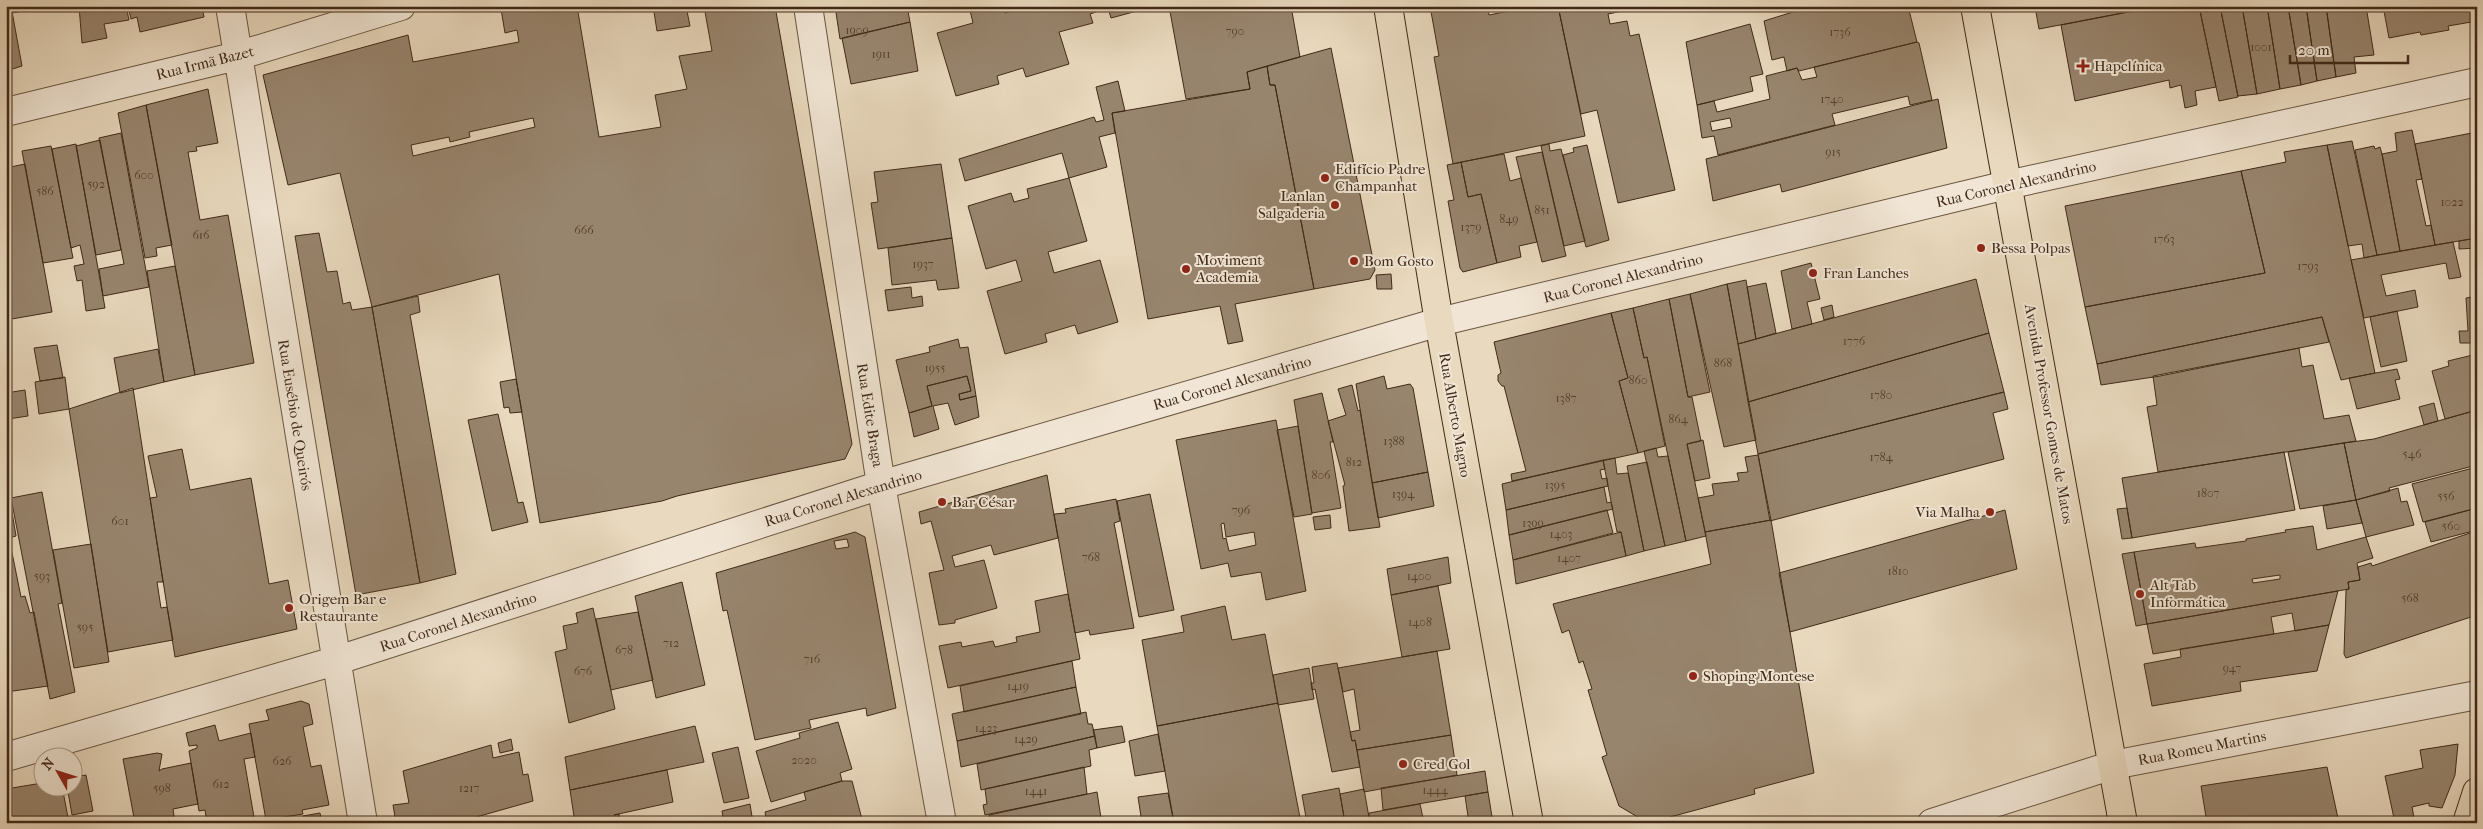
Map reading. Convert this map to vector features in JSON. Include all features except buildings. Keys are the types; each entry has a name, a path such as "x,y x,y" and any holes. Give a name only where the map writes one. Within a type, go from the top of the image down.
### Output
{"main road":[{"name":"Rua Alberto Magno","path":"1388,6 1439,322 1529,823"},
{"name":"Avenida Professor Gomes de Matos","path":"1975,6 2123,823"},
{"path":"2467,823 2477,792"}],"street":[{"name":"Rua Eusébio de Queirós","path":"230,6 335,661 363,823"},
{"name":"Rua Irmã Bazet","path":"6,112 237,56 401,6"},
{"name":"Rua Edite Braga","path":"808,6 881,485 942,823"},
{"name":"Rua Coronel Alexandrino","path":"6,757 335,661 881,485 1439,322 2007,185 2477,82"},
{"name":"Rua Romeu Martins","path":"1932,823 2113,765 2477,695"}],"place":[{"name":"Hapclínica","path":"2083,66"},
{"name":"Edifício Padre Champanhat","path":"1325,178"},
{"name":"Lanlan Salgaderia","path":"1335,205"},
{"name":"Bessa Polpas","path":"1981,248"},
{"name":"Bom Gosto","path":"1354,261"},
{"name":"Moviment Academia","path":"1186,269"},
{"name":"Fran Lanches","path":"1813,273"},
{"name":"Bar César","path":"942,502"},
{"name":"Via Malha","path":"1990,512"},
{"name":"Alt Tab Informática","path":"2140,594"},
{"name":"Origem Bar e Restaurante","path":"289,608"},
{"name":"Shoping Montese","path":"1693,676"},
{"name":"Cred Gol","path":"1403,764"}]}
